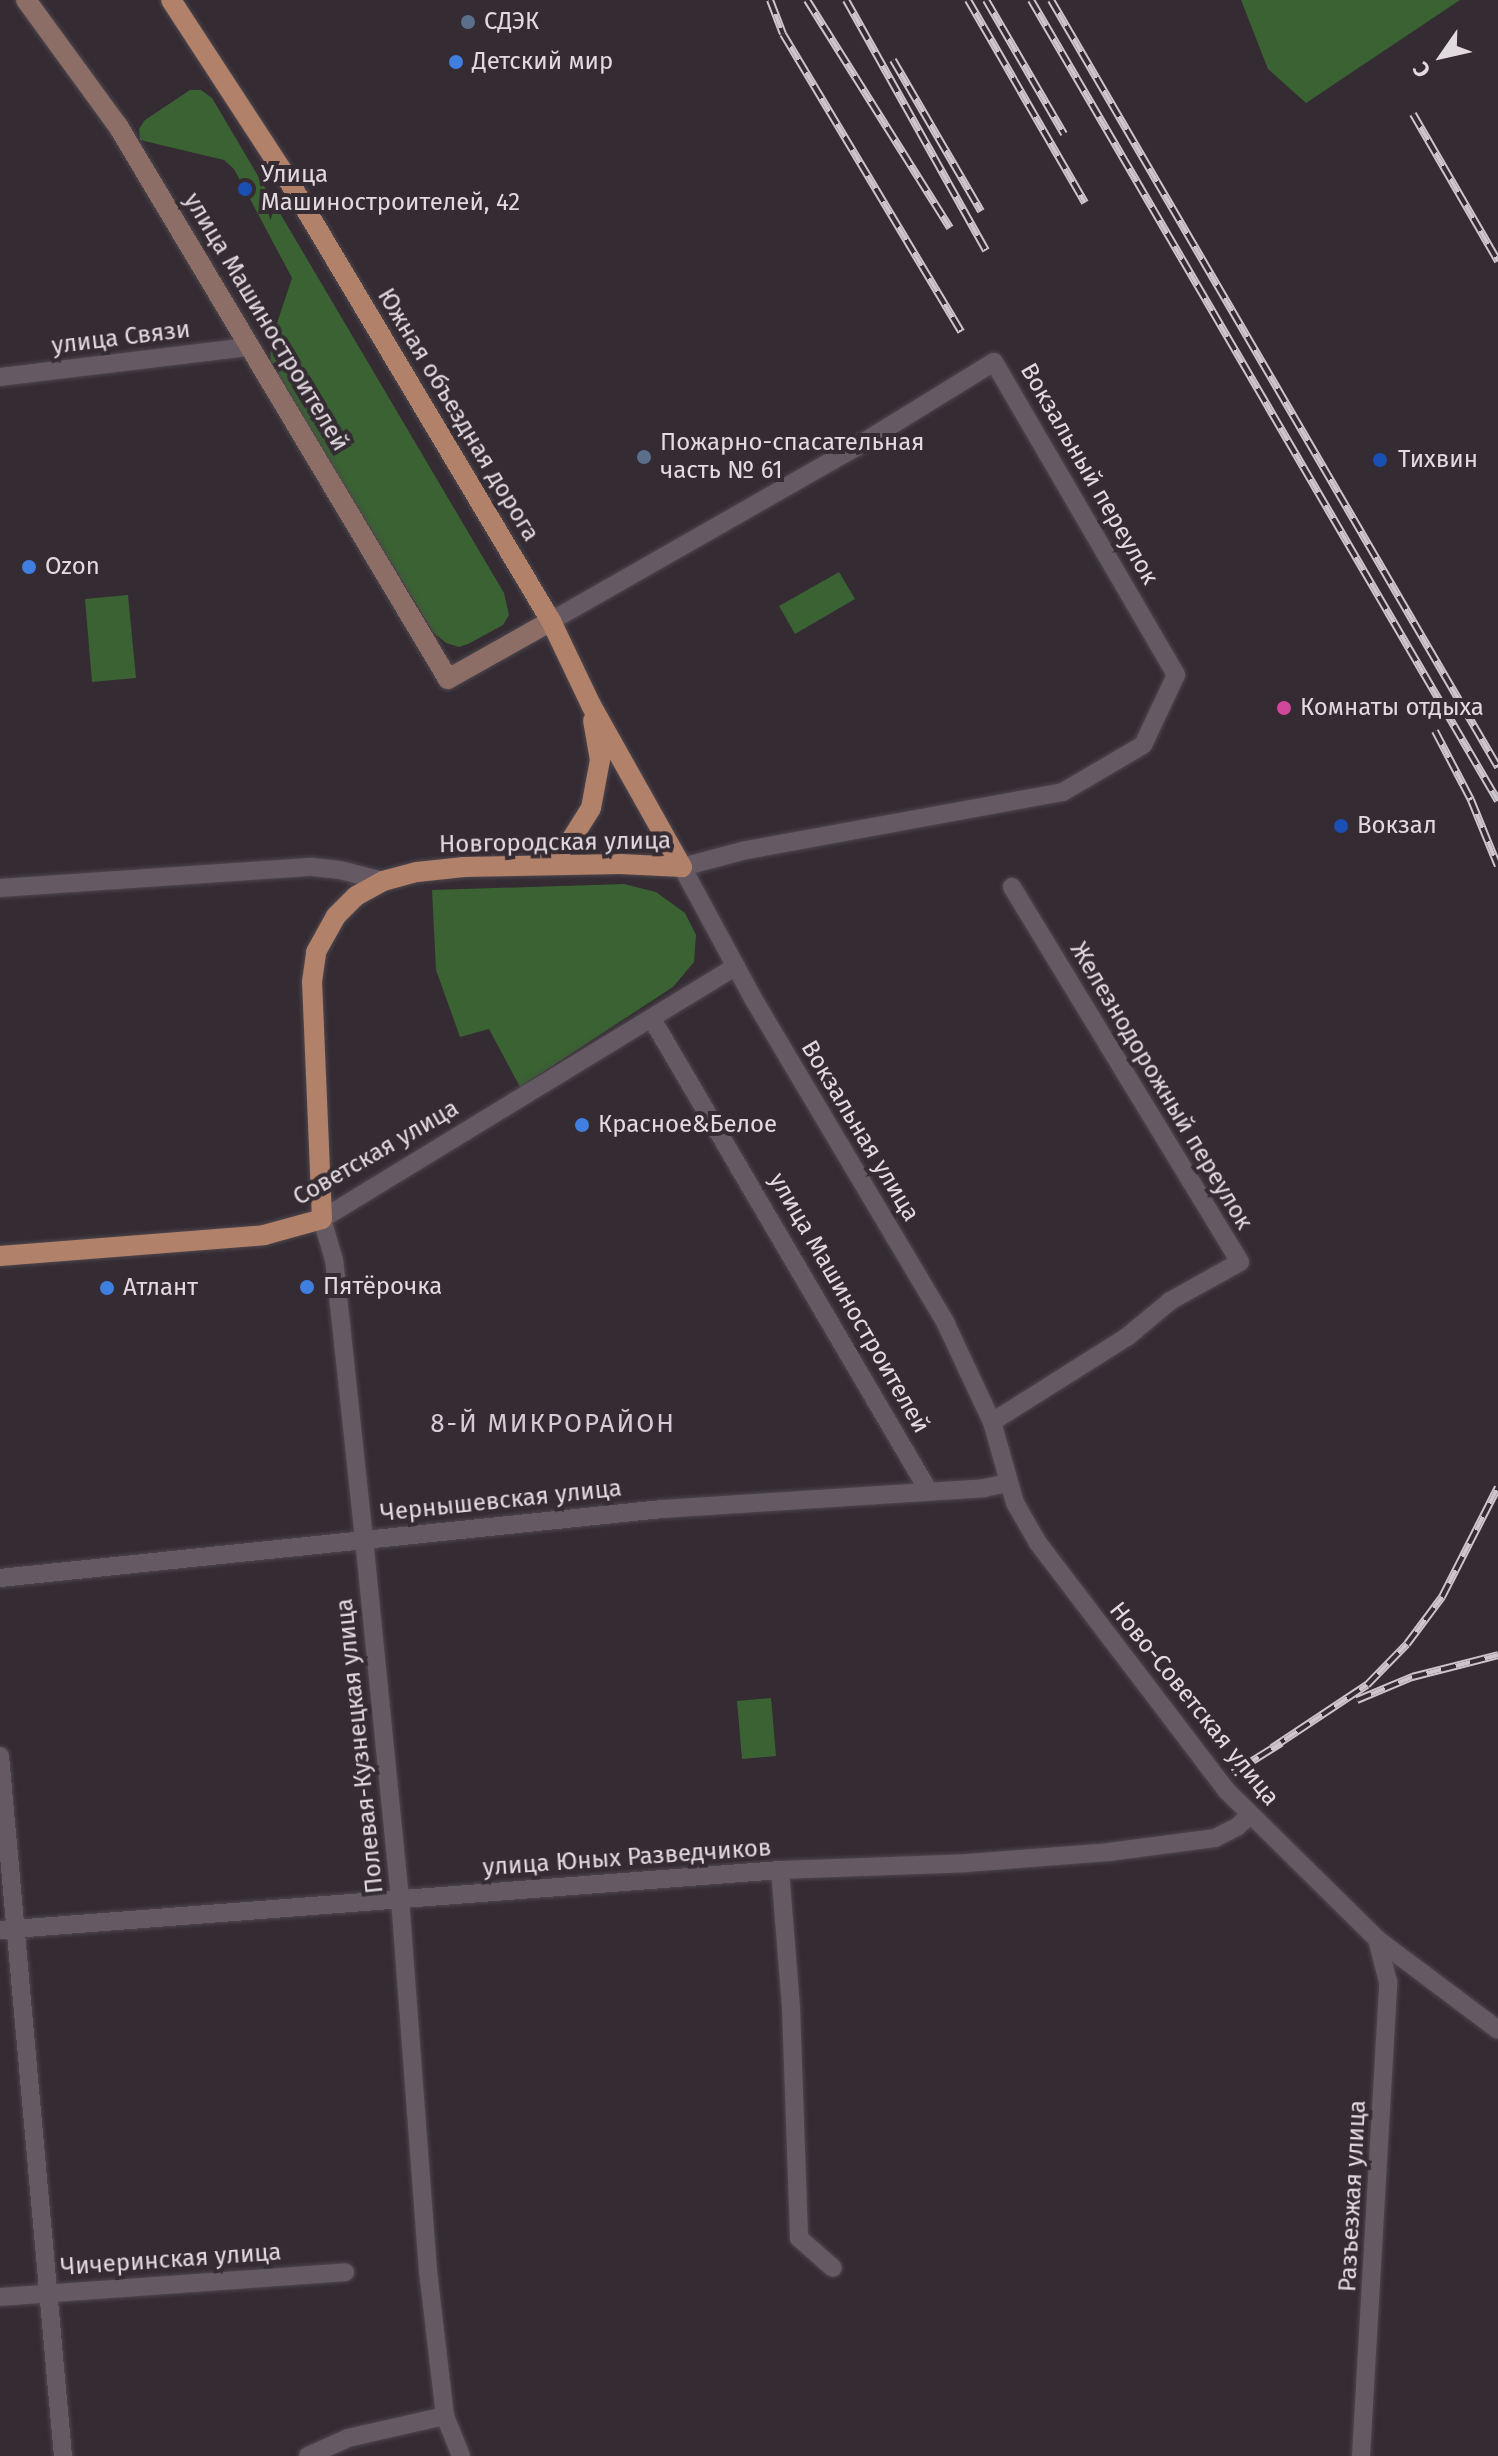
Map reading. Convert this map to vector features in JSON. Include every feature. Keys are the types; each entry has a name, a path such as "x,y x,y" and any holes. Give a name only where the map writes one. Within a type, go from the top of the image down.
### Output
{"main road":[{"name":"Южная объездная дорога","path":"171,0 298,196 551,621 591,705 682,867"},
{"path":"535,864 569,843 591,808 600,760 591,705"},
{"name":"Новгородская улица","path":"383,881 417,872 464,867 535,864 682,867"},
{"path":"322,1219 312,982 316,952 336,916 356,896 383,881"},
{"name":"Советская улица","path":"0,1256 264,1235 322,1219"}],"street":[{"name":"улица Машиностроителей","path":"26,0 118,126 247,347 448,679"},
{"name":"улица Связи","path":"0,377 247,347"},
{"name":"Вокзальный переулок","path":"448,679 859,445 994,362 1176,675 1143,745"},
{"name":"Новгородская улица","path":"682,867 746,850 1063,792 1143,745"},
{"name":"Новгородская улица","path":"0,888 312,867 340,870 383,881"},
{"name":"Вокзальная улица","path":"682,867 736,966 946,1324 992,1422"},
{"name":"Железнодорожный переулок","path":"992,1422 1127,1337 1170,1301 1240,1262 1012,887"},
{"name":"Советская улица","path":"322,1219 736,966"},
{"name":"улица Машиностроителей","path":"652,1019 928,1490"},
{"name":"Полевая-Кузнецкая улица","path":"322,1219 334,1260 364,1539 400,1899 428,2271 445,2416 461,2456"},
{"name":"Ново-Советская улица","path":"992,1422 1007,1483 1038,1543 1227,1791 1377,1939 1498,2030"},
{"name":"Чернышевская улица","path":"0,1578 662,1509 1007,1483"},
{"path":"0,1756 7,1930 48,2292 63,2456"},
{"name":"улица Юных Разведчиков","path":"7,1930 780,1870 967,1863 1194,1843 1237,1827 1250,1815"},
{"path":"780,1870 791,2007 799,2238 833,2268"},
{"name":"Разъезжая улица","path":"1361,2456 1388,1982 1377,1939"},
{"name":"Чичеринская улица","path":"0,2297 345,2272"},
{"path":"308,2456 348,2438 445,2416"}],"green space":[{"path":"1241,0 1460,0 1306,103 1268,69"},
{"path":"190,90 201,90 212,98 504,593 509,615 503,625 468,644 459,647 446,643 433,632 271,365 270,344 292,278 234,169 224,160 140,140 139,129 145,120"},
{"path":"839,572 855,599 795,634 779,606"},
{"path":"128,595 136,678 92,682 85,599"},
{"path":"624,884 656,892 685,913 696,935 694,962 673,987 520,1087 489,1029 460,1037 436,970 432,890"},
{"path":"771,1698 776,1756 742,1759 737,1701"}],"railway":[{"path":"770,0 783,34 961,332"},
{"path":"807,0 950,228"},
{"path":"846,0 986,250"},
{"path":"968,0 1085,203"},
{"path":"986,0 1064,134"},
{"path":"1031,0 1498,801"},
{"path":"1051,0 1498,767"},
{"path":"893,60 981,211"},
{"path":"1413,114 1498,261"},
{"path":"1435,731 1471,800 1498,866"},
{"path":"1272,1748 1367,1685 1407,1644 1442,1597 1498,1487"},
{"path":"1357,1700 1412,1677 1498,1655"},
{"path":"1233,1773 1281,1743"}],"place":[{"name":"СДЭК","path":"468,22"},
{"name":"Детский мир","path":"456,62"},
{"name":"Улица Машиностроителей, 42","path":"245,189"},
{"name":"Пожарно-спасательная часть № 61","path":"644,457"},
{"name":"Тихвин","path":"1380,460"},
{"name":"Ozon","path":"29,567"},
{"name":"Комнаты отдыха","path":"1284,708"},
{"name":"Вокзал","path":"1341,826"},
{"name":"Красное&Белое","path":"582,1125"},
{"name":"Пятёрочка","path":"307,1287"},
{"name":"Атлант","path":"107,1288"}],"district":[{"name":"8-Й МИКРОРАЙОН","path":"553,1424"}]}
